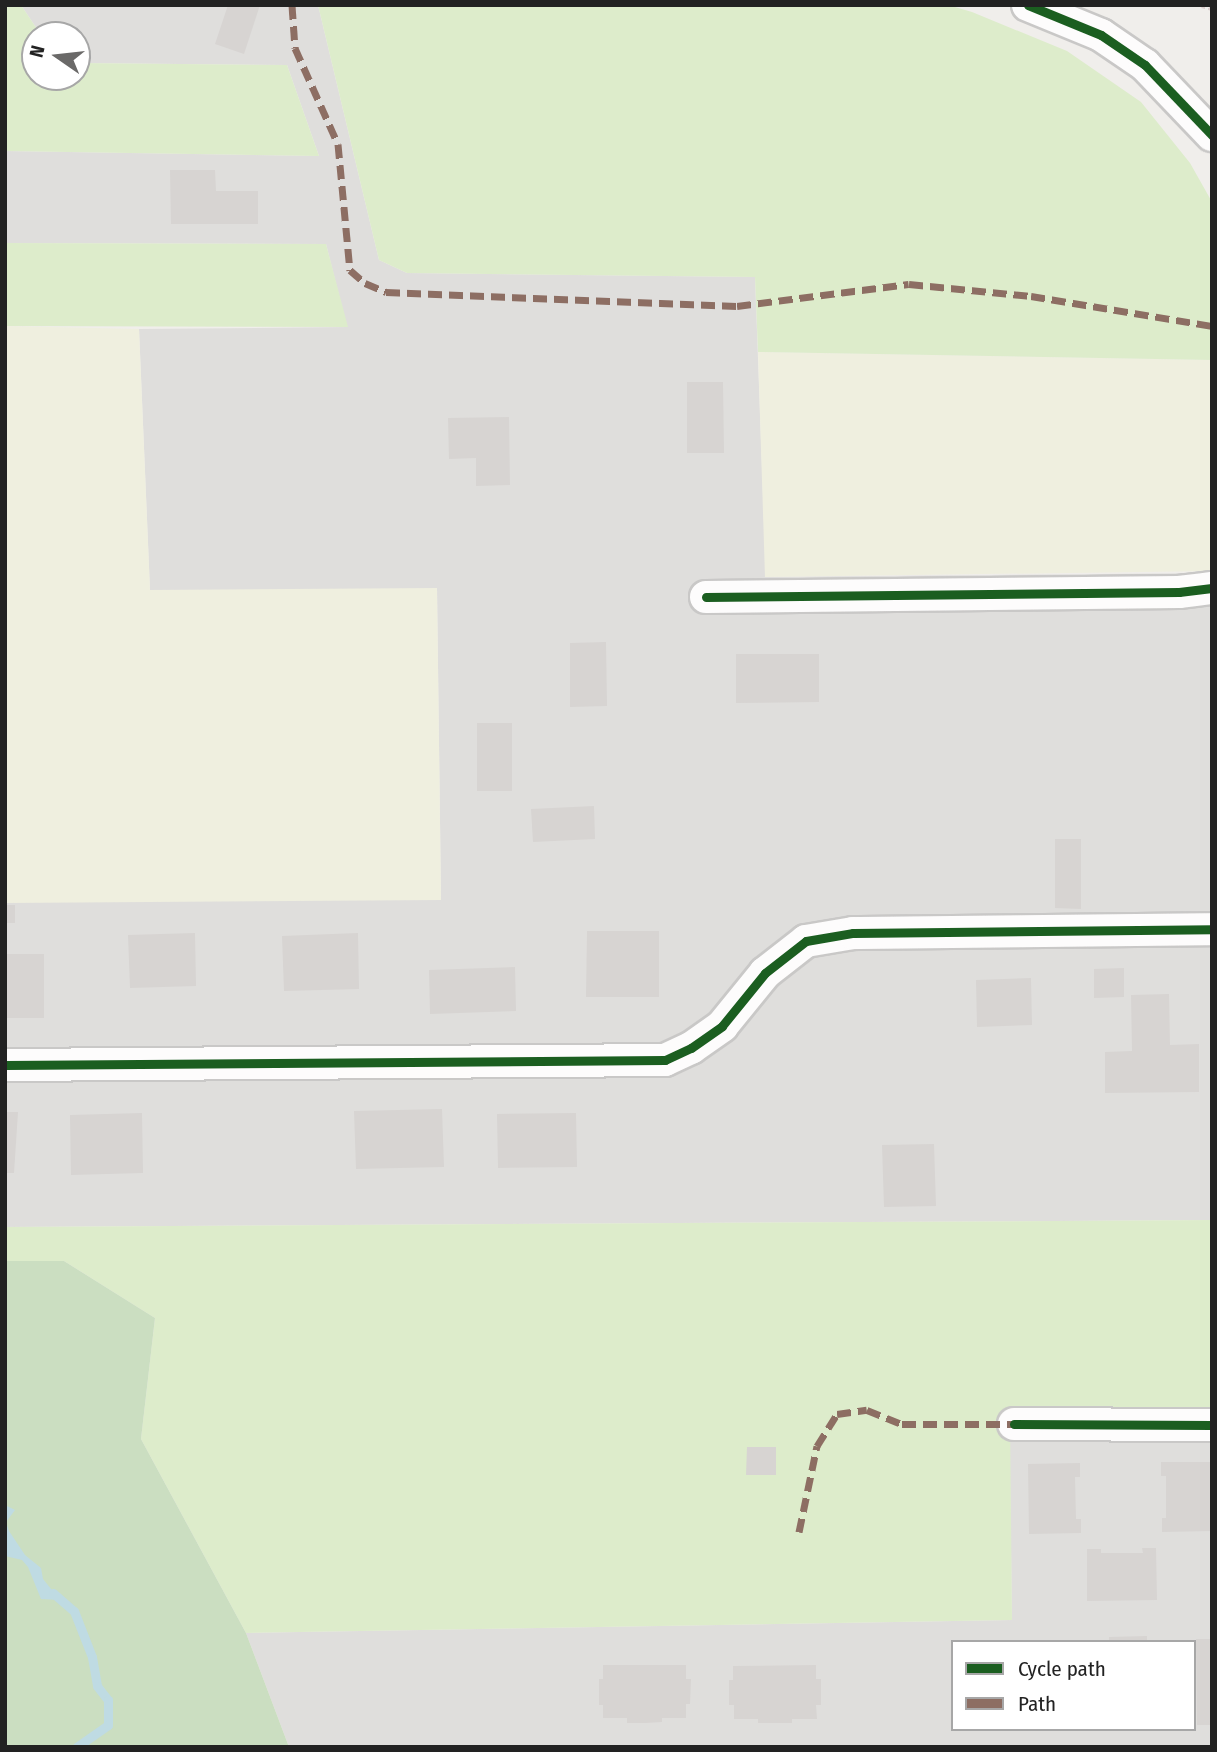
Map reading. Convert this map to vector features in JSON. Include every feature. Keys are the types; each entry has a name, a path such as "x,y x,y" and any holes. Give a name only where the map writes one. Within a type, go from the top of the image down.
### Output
{"street":[{"path":"1028,5 1101,35 1145,65 1212,135"},
{"path":"706,597 1179,592 1212,588"},
{"path":"5,1065 665,1060 691,1048 722,1026 765,973 806,941 853,933 1212,929"},
{"path":"1014,1424 1212,1425"}],"path":[{"path":"1202,5 1212,8"}],"shaded area":[{"path":"21,5 318,5 379,260 407,273 755,277 766,577 1212,573 1212,1220 5,1227 5,901 441,899 437,589 150,591 139,329 347,327 326,244 5,243 5,151 319,156 287,65 91,63 91,21 32,21"},
{"path":"1212,1411 1212,1747 289,1747 246,1633 1012,1620 1009,1413"}],"green space":[{"path":"5,5 21,5 32,21 21,21 21,91 91,91 91,63 287,65 319,156 5,151"},
{"path":"318,5 948,5 972,12 1067,51 1141,102 1190,163 1212,202 1212,360 758,352 755,277 407,273 379,260"},
{"path":"5,243 326,244 348,327 5,326"},
{"path":"5,326 139,329 150,590 437,588 441,900 5,903"},
{"path":"758,352 1212,360 1212,571 765,577"},
{"path":"1212,1220 1212,1411 1010,1413 1012,1620 246,1633 141,1439 155,1318 64,1261 5,1261 5,1227"},
{"path":"5,1261 64,1261 155,1318 141,1439 246,1633 289,1747 5,1747"}],"water":[{"path":"5,1505 15,1510 6,1522 9,1531 25,1555 41,1568 43,1579 60,1600 41,1599 28,1567 22,1560 5,1556"}],"building":[{"path":"228,5 260,5 244,54 215,44"},
{"path":"170,170 215,170 216,191 258,191 258,224 171,224"},
{"path":"687,382 723,382 724,453 687,453"},
{"path":"509,417 510,485 476,486 476,458 449,459 448,418"},
{"path":"606,642 607,706 570,707 570,643"},
{"path":"736,654 819,654 819,702 736,703"},
{"path":"477,723 512,723 512,791 477,791"},
{"path":"594,806 595,839 533,842 531,809"},
{"path":"1055,839 1081,839 1081,909 1055,908"},
{"path":"5,905 15,905 15,923 5,923"},
{"path":"587,931 659,931 659,997 586,997"},
{"path":"195,933 196,986 130,988 128,935"},
{"path":"358,933 359,989 284,991 282,936"},
{"path":"5,954 44,954 44,1018 5,1018"},
{"path":"515,967 516,1011 430,1014 429,970"},
{"path":"1124,968 1124,997 1094,998 1094,969"},
{"path":"1031,978 1032,1025 977,1027 976,980"},
{"path":"1169,994 1170,1045 1199,1044 1199,1092 1105,1093 1105,1052 1132,1051 1131,995"},
{"path":"442,1109 444,1167 356,1169 354,1111"},
{"path":"5,1112 18,1112 14,1173 5,1173"},
{"path":"142,1113 143,1173 71,1175 70,1115"},
{"path":"576,1113 577,1167 498,1168 497,1114"},
{"path":"934,1144 936,1206 884,1207 882,1145"},
{"path":"747,1447 776,1447 776,1475 746,1475"},
{"path":"1161,1462 1212,1462 1212,1531 1162,1532 1162,1518 1166,1518 1166,1476 1161,1476"},
{"path":"1080,1463 1080,1477 1075,1477 1076,1519 1081,1519 1081,1533 1029,1534 1028,1464"},
{"path":"1142,1548 1156,1548 1157,1600 1087,1601 1087,1549 1101,1549 1101,1553 1143,1553"},
{"path":"1147,1636 1147,1640 1109,1640 1109,1637"},
{"path":"1196,1639 1212,1639 1212,1725 1197,1725"},
{"path":"603,1665 686,1665 686,1679 691,1679 690,1704 686,1704 686,1718 627,1723 627,1718 603,1718 603,1705 599,1705 599,1679 603,1679"},
{"path":"816,1665 816,1679 821,1679 821,1705 816,1705 817,1719 792,1719 792,1723 758,1723 758,1719 734,1719 734,1705 729,1705 729,1680 733,1680 733,1666"}],"waterway":[{"path":"53,1593 74,1611 92,1657 97,1686 108,1700 108,1725 77,1747"}],"marked path":[{"path":"292,5 295,48 338,144 350,270 365,283 386,292 737,306 909,284 1031,296 1212,326"},
{"path":"799,1532 817,1446 837,1414 867,1410 902,1424 1014,1424"}],"cycle path":[{"path":"1028,5 1101,35 1145,65 1212,135"},
{"path":"706,597 1179,592 1212,588"},
{"path":"5,1065 665,1060 691,1048 722,1026 765,973 806,941 853,933 1212,929"},
{"path":"1014,1424 1212,1425"}]}
